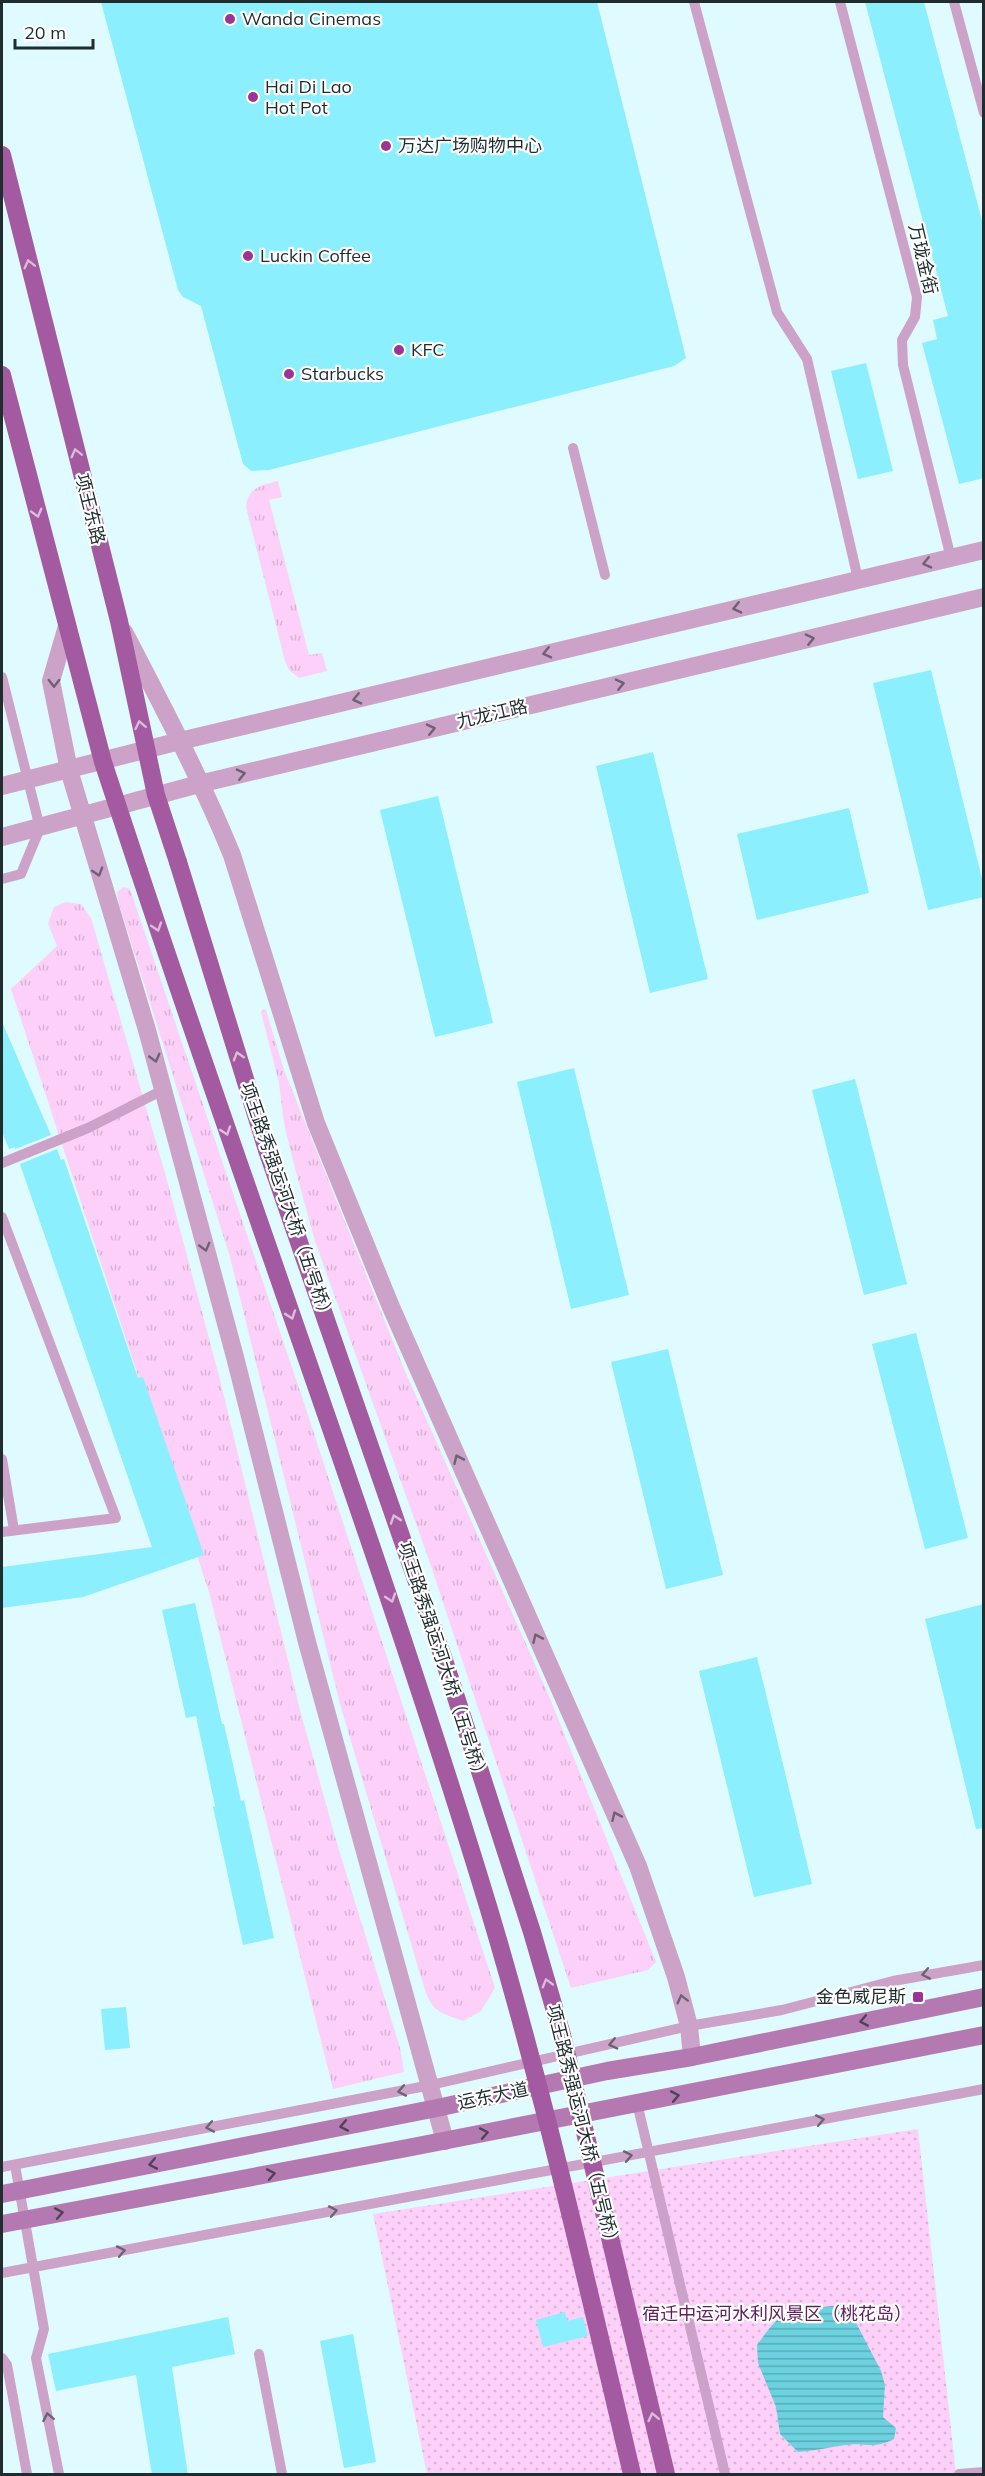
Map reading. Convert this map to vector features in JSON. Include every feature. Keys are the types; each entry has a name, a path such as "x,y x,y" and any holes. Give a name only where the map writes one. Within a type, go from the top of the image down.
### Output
{"main road":[{"name":"项王东路","path":"2,155 119,621 156,795 178,862"},
{"path":"2,375 117,807"},
{"name":"项王路秀强运河大桥（五号桥）","path":"117,807 216,1101 390,1595 475,1862 530,2055 632,2475"},
{"name":"项王路秀强运河大桥（五号桥）","path":"178,862 267,1150 443,1657 532,1932 562,2035 666,2475"},
{"name":"运东大道","path":"10,2193 437,2108 607,2071 692,2057 984,1997"},
{"name":"运东大道","path":"2,2224 445,2141 984,2035"}],"street":[{"path":"2,786 180,741 984,550"},
{"name":"九龙江路","path":"2,837 200,784 984,597"},
{"path":"119,621 218,821 232,855 316,1123 391,1307 638,1866 676,1977 689,2026 692,2057"},
{"path":"67,626 51,681 69,770 81,817 147,1030 235,1357 307,1642 445,2141"}],"lane":[{"path":"694,2 777,312 807,358 858,579"},
{"name":"万珑金街","path":"840,2 917,297 915,317 902,340 903,365 951,558"},
{"path":"954,2 984,113"},
{"path":"573,448 605,575"},
{"path":"2,677 40,828 21,874 2,879"},
{"path":"2,1162 88,1128 163,1090"},
{"path":"2,1217 116,1518 2,1532"},
{"path":"2,1459 14,1530"},
{"path":"2,2167 431,2085 689,2026 782,2010 892,1981 984,1965"},
{"path":"2,2273 984,2089"},
{"path":"637,2103 725,2475"},
{"path":"15,2165 10,2193 25,2220 34,2267 44,2329 36,2358 59,2475"},
{"path":"260,2354 282,2475"},
{"path":"2,2358 7,2365 27,2475"},
{"path":"959,2475 984,2472"}],"green space":[{"path":"278,481 282,497 269,500 309,655 322,653 327,671 299,678 289,670 285,661 246,507 249,495 256,488"},
{"path":"124,887 130,889 303,1400 495,1988 481,2011 463,2021 433,2006 429,2001 420,1974 340,1704 230,1257 119,904 117,892"},
{"path":"66,902 81,904 91,918 165,1173 220,1380 300,1710 335,1837 400,2048 404,2072 333,2089 209,1592 11,989 57,946 48,923 54,907"},
{"path":"263,1009 266,1010 284,1070 404,1369 549,1696 656,1962 648,1970 571,1988 430,1563 315,1241 284,1123 279,1083 261,1012"},
{"name":"宿迁中运河水利风景区（桃花岛）","path":"918,2129 956,2474 427,2474 373,2214"}],"water":[{"path":"835,2306 851,2313 881,2371 885,2385 883,2417 896,2428 894,2439 875,2445 853,2444 798,2452 780,2434 776,2407 758,2363 757,2345 772,2325 783,2316"}],"building":[{"name":"万达广场购物中心","path":"101,2 597,2 686,358 674,366 269,470 251,471 243,464 201,306 183,297 178,290"},
{"path":"865,2 924,2 984,228 984,478 959,484 922,343 937,339 933,320 948,316"},
{"path":"866,363 893,471 858,479 831,371"},
{"path":"931,670 984,887 984,897 928,910 873,683"},
{"path":"653,752 708,979 650,993 596,766"},
{"path":"438,796 493,1023 435,1037 380,810"},
{"path":"849,808 869,893 757,920 737,834"},
{"path":"2,1022 51,1135 15,1149 15,1147 9,1149 2,1132"},
{"path":"574,1068 629,1295 571,1309 517,1082"},
{"path":"855,1079 907,1284 864,1295 812,1090"},
{"path":"57,1149 61,1160 64,1159 138,1378 143,1377 204,1555 83,1597 2,1608 2,1567 152,1547 20,1164"},
{"path":"916,1333 968,1538 925,1549 872,1344"},
{"path":"668,1349 723,1575 666,1589 611,1362"},
{"path":"195,1603 241,1801 244,1800 274,1938 243,1945 196,1716 186,1718 162,1610"},
{"path":"984,1604 984,1828 976,1829 925,1619"},
{"path":"757,1657 812,1884 754,1897 699,1671"},
{"path":"126,2007 130,2048 105,2050 101,2009"},
{"path":"565,2312 567,2321 583,2317 588,2336 543,2347 536,2320"},
{"path":"228,2317 235,2354 172,2367 188,2475 152,2475 136,2375 56,2391 48,2354"},
{"path":"353,2334 376,2462 344,2468 320,2341"}],"place":[{"name":"Wanda Cinemas","path":"230,19"},
{"name":"Hai Di Lao Hot Pot","path":"253,97"},
{"name":"万达广场购物中心","path":"386,146"},
{"name":"Luckin Coffee","path":"248,256"},
{"name":"KFC","path":"399,350"},
{"name":"Starbucks","path":"289,374"},
{"name":"金色威尼斯","path":"918,1997"}]}
